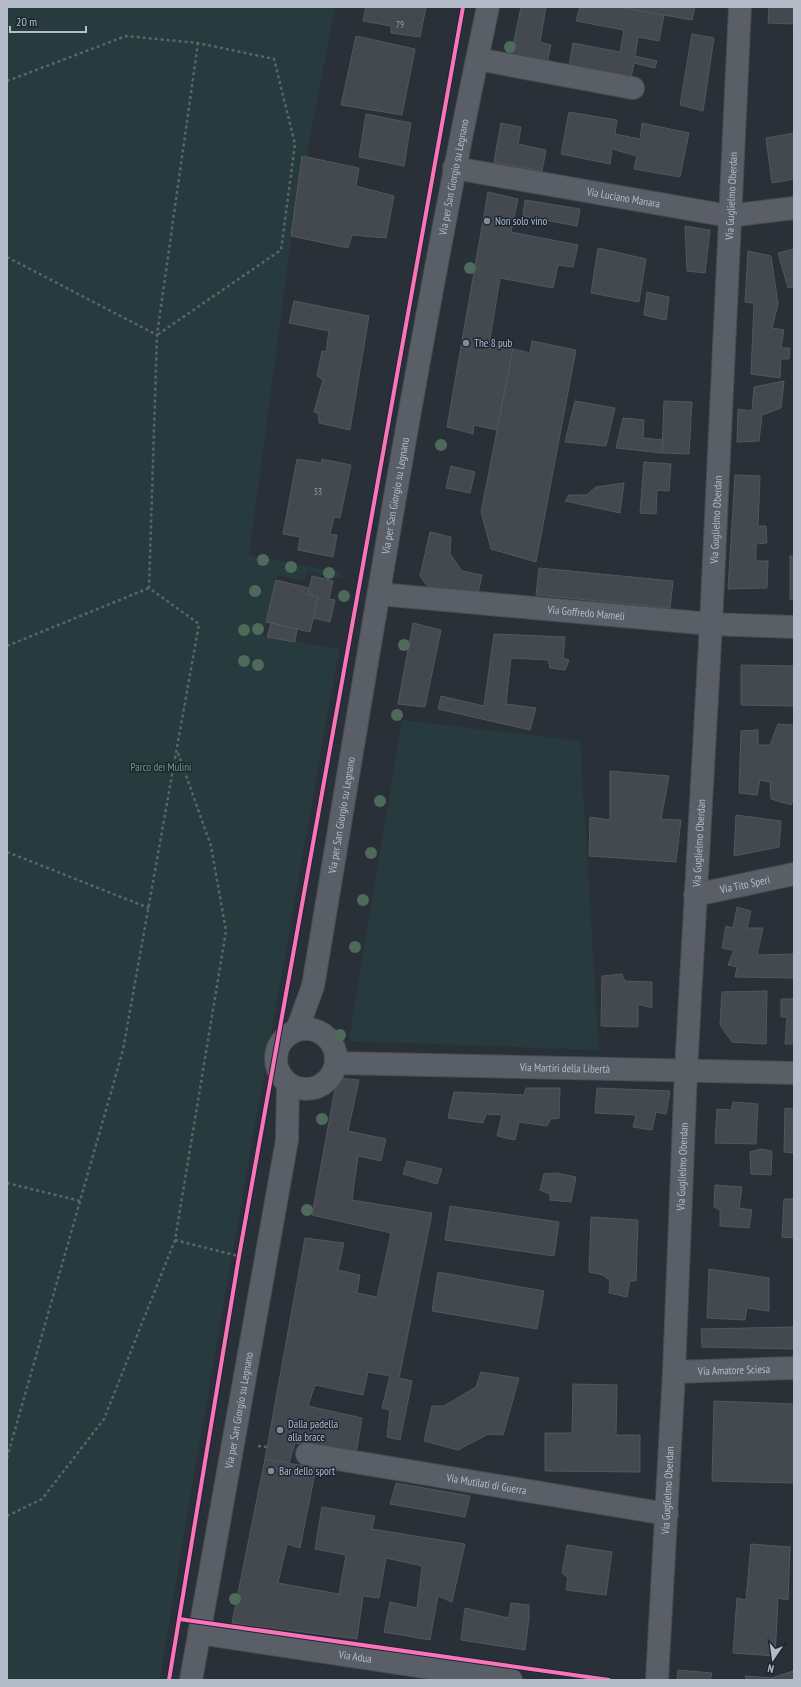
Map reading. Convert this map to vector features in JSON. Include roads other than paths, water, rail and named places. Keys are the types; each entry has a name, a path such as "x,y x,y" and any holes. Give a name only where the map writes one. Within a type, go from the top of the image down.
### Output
{"street":[{"name":"Via per San Giorgio su Legnano","path":"307,1030 313,986 379,594 454,168 488,7"},
{"name":"Via Guglielmo Oberdan","path":"657,1680 674,1372 686,1070 711,624 740,7"},
{"path":"477,59 633,88"},
{"name":"Via Luciano Manara","path":"454,168 730,216 794,208"},
{"name":"Via Goffredo Mameli","path":"379,594 711,624 794,627"},
{"name":"Via Tito Speri","path":"695,895 794,874"},
{"path":"307,1030 326,1036 336,1053 337,1063 330,1079 319,1087 297,1087 281,1077 277,1069 277,1050 282,1041 289,1034 307,1030"},
{"name":"Via Martiri della Libertà","path":"337,1063 794,1073"},
{"name":"Via per San Giorgio su Legnano","path":"192,1680 199,1633 297,1087"},
{"name":"Via Amatore Sciesa","path":"674,1372 794,1368"},
{"name":"Via Mutilati di Guerra","path":"307,1454 666,1514"},
{"name":"Via Adua","path":"199,1633 511,1680"}],"place":[{"name":"Non solo vino","path":"487,221"},
{"name":"The 8 pub","path":"466,343"},
{"name":"Dalla padella alla brace","path":"280,1430"},
{"name":"Bar dello sport","path":"271,1471"}],"park label":[{"name":"Parco dei Mulini","path":"161,767"}]}
